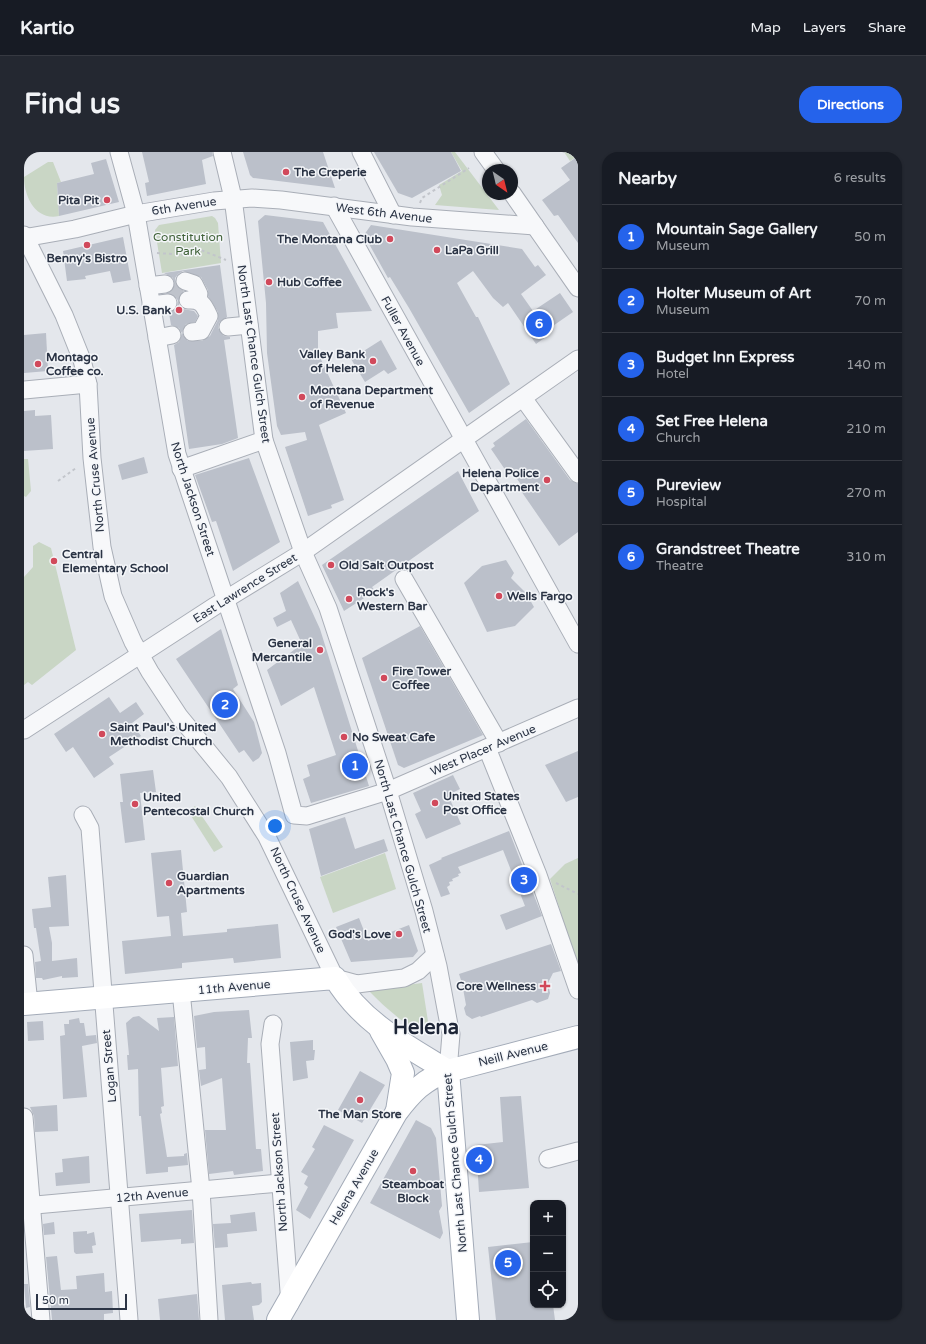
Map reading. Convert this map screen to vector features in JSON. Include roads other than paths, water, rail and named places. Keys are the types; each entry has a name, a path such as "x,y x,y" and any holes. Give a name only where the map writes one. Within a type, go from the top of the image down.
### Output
{"main road":[{"name":"11th Avenue","path":"26,1004 335,978"},
{"path":"335,978 348,998 381,1030 448,1071"},
{"path":"381,1030 397,1059 403,1074 396,1113"},
{"name":"Neill Avenue","path":"448,1071 578,1037"},
{"name":"Helena Avenue","path":"278,1320 290,1310 396,1113 419,1085 433,1076 448,1071"},
{"name":"North Last Chance Gulch Street","path":"448,1071 468,1320"}],"street":[{"name":"North Jackson Street","path":"119,152 136,214 149,295 164,337 174,445 276,752 294,815"},
{"name":"North Last Chance Gulch Street","path":"222,152 233,198 264,440 303,552 328,608 409,857 435,955 451,1034 448,1071"},
{"path":"360,152 393,215"},
{"path":"483,152 492,164"},
{"name":"6th Avenue","path":"24,237 76,229 136,214 233,198"},
{"name":"West 6th Avenue","path":"233,198 281,200 393,215 535,226"},
{"path":"517,200 578,288"},
{"name":"Fuller Avenue","path":"334,206 463,440 574,625 578,644"},
{"name":"North Cruse Avenue","path":"24,237 64,315 82,360 88,384 92,458 102,547 113,596 140,654 179,716 229,777 268,837 335,978"},
{"path":"149,295 166,293"},
{"path":"192,294 209,316 201,331 192,332"},
{"path":"228,327 249,326"},
{"name":"East Lawrence Street","path":"24,730 226,599 303,552 578,359"},
{"path":"24,390 88,384"},
{"path":"523,398 578,474"},
{"path":"181,469 264,440"},
{"path":"404,579 493,745 578,990"},
{"name":"West Placer Avenue","path":"294,815 307,816 388,791 578,708"},
{"name":"Logan Street","path":"83,815 90,828 102,998 120,1197 129,1320"},
{"path":"24,955 26,1004"},
{"name":"11th Avenue","path":"335,978 357,984 404,978 418,971 435,955"},
{"path":"181,991 200,1190 209,1320"},
{"name":"North Jackson Street","path":"273,1024 270,1044 290,1310"},
{"path":"24,1117 28,1206 41,1320"},
{"path":"548,1159 578,1151"},
{"name":"12th Avenue","path":"28,1206 280,1183"}],"tunnel":[{"path":"166,291 186,289"}],"place":[{"name":"The Creperie","path":"286,172"},
{"name":"Pita Pit","path":"107,200"},
{"name":"The Montana Club","path":"390,239"},
{"name":"Benny's Bistro","path":"87,245"},
{"name":"LaPa Grill","path":"437,250"},
{"name":"Hub Coffee","path":"269,282"},
{"name":"U.S. Bank","path":"179,310"},
{"name":"Grandstreet Theatre","path":"539,324"},
{"name":"Valley Bank of Helena","path":"373,361"},
{"name":"Montago Coffee co.","path":"38,364"},
{"name":"Montana Department of Revenue","path":"302,397"},
{"name":"Helena Police Department","path":"547,480"},
{"name":"Central Elementary School","path":"54,561"},
{"name":"Old Salt Outpost","path":"331,565"},
{"name":"Wells Fargo","path":"499,596"},
{"name":"Rock's Western Bar","path":"349,599"},
{"name":"General Mercantile","path":"320,650"},
{"name":"Fire Tower Coffee","path":"384,678"},
{"name":"Holter Museum of Art","path":"225,705"},
{"name":"Saint Paul's United Methodist Church","path":"102,734"},
{"name":"No Sweat Cafe","path":"344,737"},
{"name":"Mountain Sage Gallery","path":"355,766"},
{"name":"United States Post Office","path":"435,803"},
{"name":"United Pentecostal Church","path":"135,804"},
{"name":"Budget Inn Express","path":"524,880"},
{"name":"Guardian Apartments","path":"169,883"},
{"name":"God's Love","path":"399,934"},
{"name":"Core Wellness","path":"545,986"},
{"name":"The Man Store","path":"360,1100"},
{"name":"Set Free Helena","path":"479,1160"},
{"name":"Steamboat Block","path":"413,1171"},
{"name":"Pureview","path":"508,1263"}],"district":[{"name":"Helena","path":"426,1027"}],"park label":[{"name":"Constitution Park","path":"188,244"}]}
